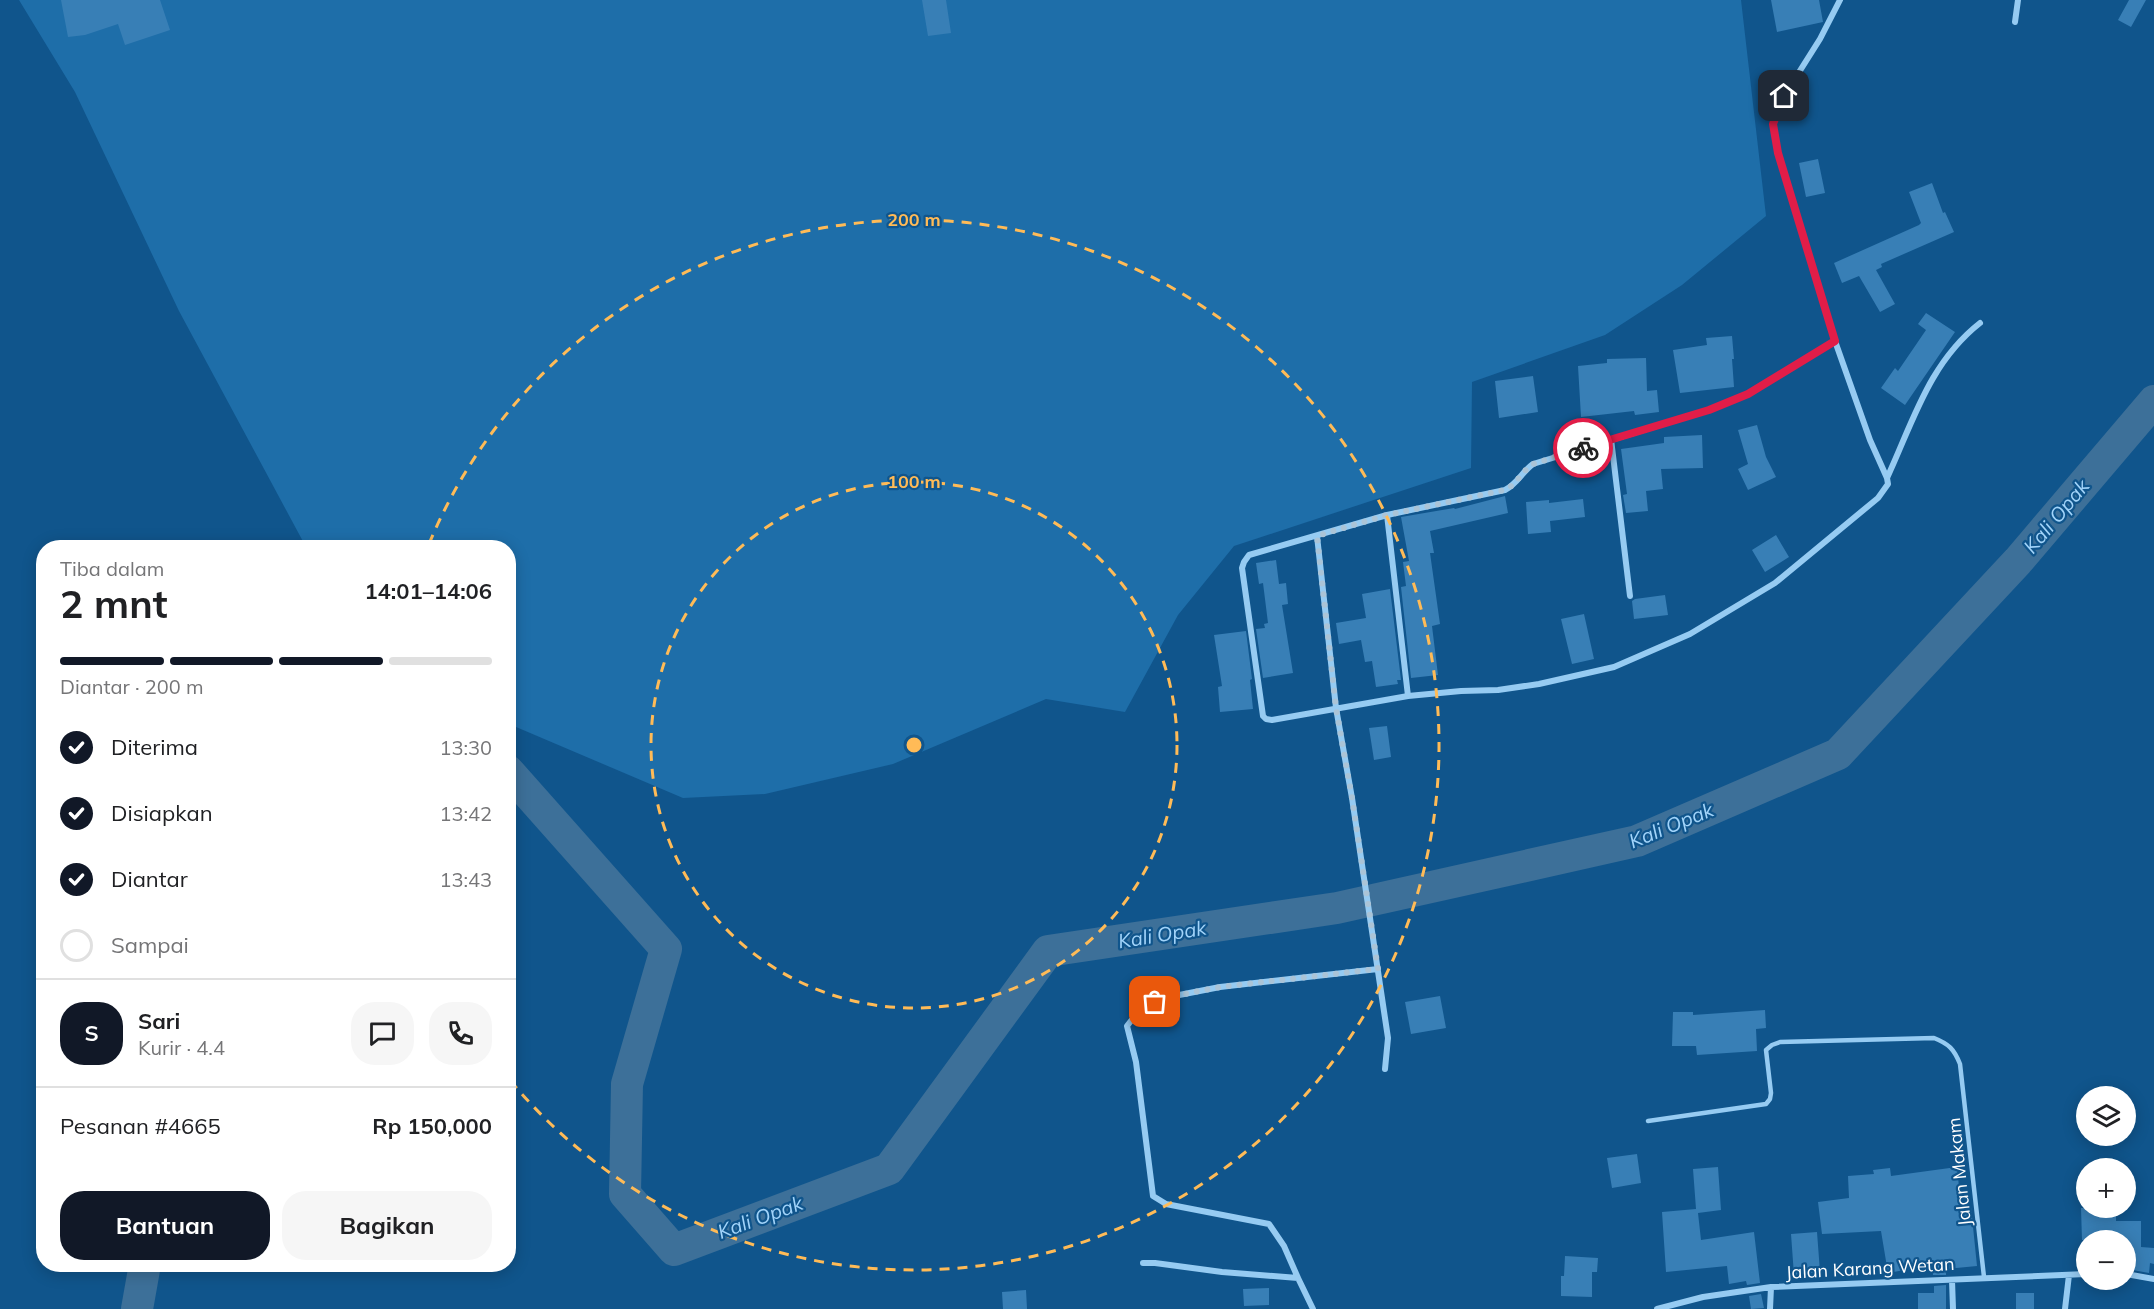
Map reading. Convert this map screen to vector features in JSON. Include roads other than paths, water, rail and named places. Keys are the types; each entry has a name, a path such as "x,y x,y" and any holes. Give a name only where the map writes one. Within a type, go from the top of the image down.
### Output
{"street":[{"path":"1835,341 1748,394 1709,410 1533,464 1512,487 1505,490 1387,515 1249,555 1242,568 1263,716 1272,720 1408,696 1498,690 1573,678 1614,667 1690,634 1775,583 1878,498 1888,484 1887,478 1870,440 1835,341 1778,153 1773,124 1784,96 1820,39 1840,0"},
{"path":"2015,22 2018,0"},
{"path":"1887,478 1923,393 1945,358 1964,336 1980,323"},
{"path":"1611,439 1630,596"},
{"path":"1387,515 1408,696"},
{"path":"1317,536 1336,708 1388,1038 1385,1069"},
{"path":"1313,1309 1284,1246 1269,1224 1166,1204 1153,1196 1136,1062 1127,1026 1142,1008 1169,997 1220,987 1378,969"},
{"path":"1143,1263 1298,1278"},
{"path":"2065,1309 2069,1275"},
{"name":"Jalan Karang Wetan","path":"1657,1309 1703,1298 1771,1287 2076,1275"},
{"path":"2136,1276 2154,1279"},
{"path":"1952,1280 1953,1309"},
{"path":"1770,1309 1771,1287"}],"lane":[{"name":"Jalan Makam","path":"1648,1121 1766,1104 1771,1093 1766,1050 1780,1042 1934,1038 1948,1043 1955,1051 1960,1064 1984,1277"}],"waterway":[{"name":"Kali Opak","path":"516,780 666,949 627,1084 625,1194 674,1250 889,1169 1048,951 1337,908 1637,841 1838,754 2018,561 2154,401"},
{"name":"Kali Opak","path":"137,1309 144,1272"}]}
